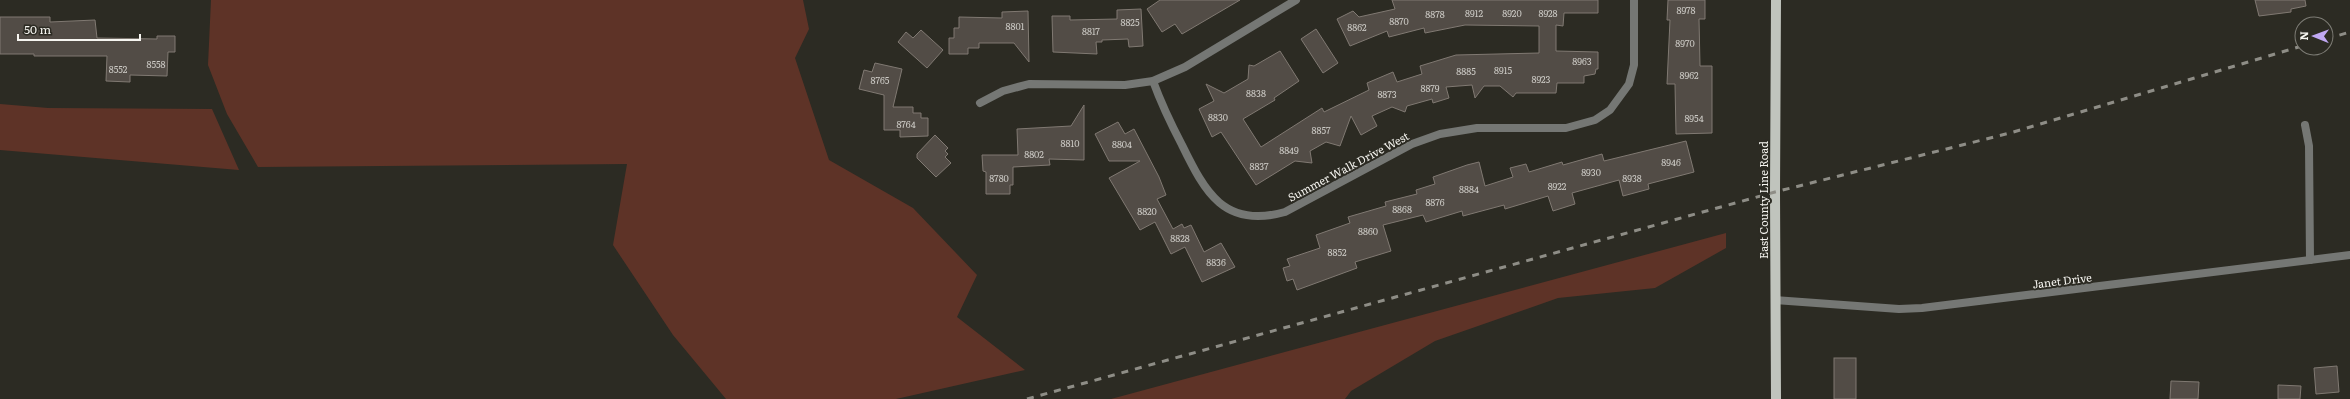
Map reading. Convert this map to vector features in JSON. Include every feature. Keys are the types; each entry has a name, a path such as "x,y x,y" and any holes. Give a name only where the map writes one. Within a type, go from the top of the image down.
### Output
{"main road":[{"name":"East County Line Road","path":"1776,0 1776,399"}],"street":[{"path":"980,103 1003,91 1029,84 1125,85 1153,81 1185,67 1296,0"},
{"name":"Summer Walk Drive West","path":"1153,81 1161,104 1200,183 1214,200 1226,208 1241,214 1255,216 1285,212 1426,139 1477,128 1566,128 1578,126 1605,114 1620,99 1629,84 1634,65 1634,0"},
{"path":"2305,125 2309,146 2310,260"},
{"name":"Janet Drive","path":"1776,300 1899,309 1922,308 2350,256"}],"shaded area":[{"path":"211,0 803,0 809,29 795,58 829,160 913,208 977,275 957,317 1025,370 896,399 726,399 673,335 613,245 627,164 258,167 227,114 208,65"},
{"path":"0,104 48,108 212,109 239,170 0,150"},
{"path":"1726,233 1726,248 1655,288 1558,298 1435,341 1351,391 1345,399 1111,399"}],"building":[{"path":"1160,0 1240,0 1182,34 1175,24 1162,32 1147,9"},
{"path":"1392,0 1598,0 1598,13 1564,13 1563,26 1556,25 1556,51 1598,52 1598,69 1596,69 1595,74 1584,76 1584,83 1557,83 1556,93 1516,93 1513,97 1500,86 1484,86 1475,98 1472,85 1446,87 1449,98 1433,103 1432,99 1407,106 1405,112 1392,107 1372,116 1377,126 1361,135 1351,116 1340,146 1326,142 1310,151 1312,163 1295,161 1256,185 1221,132 1212,137 1199,109 1214,101 1206,84 1224,93 1248,79 1249,65 1254,66 1280,51 1299,81 1274,98 1275,100 1243,119 1261,147 1322,108 1324,112 1369,90 1367,83 1393,72 1397,82 1422,74 1420,66 1456,55 1539,53 1539,26 1465,25 1425,33 1424,28 1389,37 1387,31 1350,46 1337,19 1353,11 1359,17 1395,9"},
{"path":"1668,0 1705,0 1705,19 1699,19 1700,66 1712,66 1712,133 1676,134 1675,84 1667,84 1670,20 1667,20"},
{"path":"2255,0 2305,0 2306,6 2291,9 2291,12 2259,16"},
{"path":"1141,9 1143,46 1129,47 1128,39 1102,40 1102,42 1096,42 1097,54 1053,52 1052,16 1070,16 1070,20 1117,19 1117,10"},
{"path":"1028,11 1029,62 1014,43 979,43 979,48 968,48 968,54 949,54 949,38 954,38 954,28 959,28 959,17 1002,18 1002,12"},
{"path":"0,17 50,17 50,22 95,20 97,38 157,39 157,36 175,36 175,52 168,52 167,76 130,75 130,82 106,81 107,56 34,56 34,54 0,54"},
{"path":"1316,29 1338,63 1323,73 1301,39"},
{"path":"921,30 943,50 927,68 898,42 906,32 913,38"},
{"path":"875,63 902,69 893,107 913,107 913,113 921,113 921,118 928,118 928,136 900,137 900,130 884,130 884,95 859,89 864,70 872,72"},
{"path":"1084,105 1084,160 1049,159 1050,165 1013,167 1013,185 1010,185 1010,194 986,194 986,172 983,171 982,155 1018,155 1017,129 1071,126"},
{"path":"1118,122 1125,134 1134,129 1159,177 1166,195 1157,199 1173,229 1182,224 1184,228 1191,225 1204,252 1221,243 1235,267 1202,282 1185,247 1171,254 1155,222 1140,230 1109,178 1140,161 1109,161 1095,134"},
{"path":"935,135 948,148 945,151 948,154 945,157 951,163 936,177 917,158 917,154"},
{"path":"1686,141 1694,172 1648,184 1649,189 1623,196 1619,180 1572,193 1575,204 1553,211 1548,196 1505,209 1504,205 1463,216 1462,211 1426,222 1423,215 1383,225 1391,251 1355,262 1357,268 1297,290 1293,279 1287,281 1283,268 1290,266 1287,259 1320,248 1316,235 1350,223 1348,217 1386,206 1385,202 1417,194 1416,190 1435,184 1433,177 1467,165 1479,162 1485,186 1513,177 1510,168 1526,164 1529,172 1562,162 1563,165 1602,154 1604,161"},
{"path":"1834,358 1856,358 1856,399 1834,399"},
{"path":"2337,366 2339,392 2316,394 2314,368"},
{"path":"2171,381 2199,382 2198,399 2170,399"},
{"path":"2278,385 2301,386 2300,399 2278,399"}],"railway":[{"path":"2334,37 2350,32"},
{"path":"1027,399 1775,192 2010,133 2294,48"}]}
